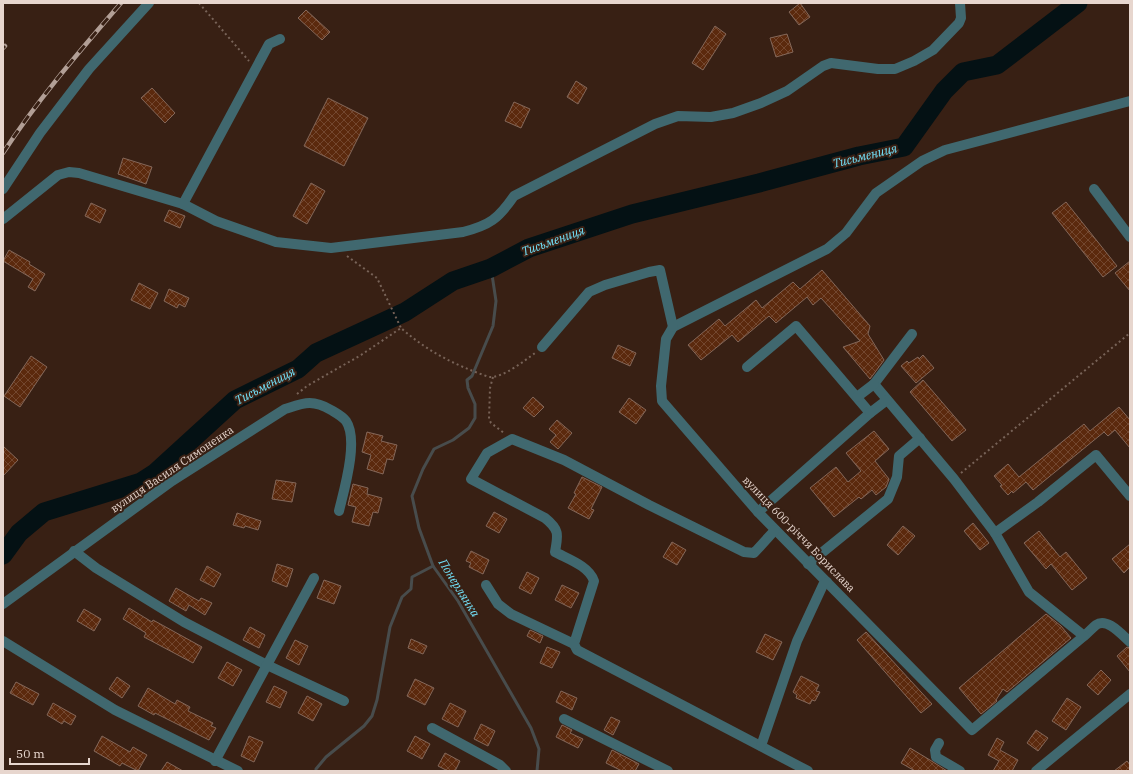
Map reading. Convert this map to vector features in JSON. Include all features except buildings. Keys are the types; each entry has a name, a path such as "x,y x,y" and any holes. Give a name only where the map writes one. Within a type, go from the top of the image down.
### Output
{"street":[{"path":"3,189 40,133 89,69 149,3"},
{"path":"3,218 58,175 69,172 183,204 216,221 276,242 308,246 335,247 463,232 480,228 492,221 500,215 514,196 655,124 678,116 711,117 733,113 761,103 787,91 823,66 831,63 878,69 895,69 914,61 933,50 959,23 961,18 960,3"},
{"path":"183,204 269,44 280,39"},
{"path":"542,347 589,292 605,285 660,270 673,327 827,250 846,233 876,193 922,161 945,150 1130,101"},
{"path":"1094,189 1130,237"},
{"path":"747,368 796,326 870,413"},
{"name":"вулиця 600-річчя Борислава","path":"673,327 666,339 660,386 662,401 758,512 972,730 1084,636 1096,624 1102,622 1107,624 1130,642"},
{"path":"857,397 874,384 912,334"},
{"path":"874,384 954,479 995,533 1029,592 1084,636"},
{"path":"758,512 870,413 887,400"},
{"name":"вулиця Василя Симоненка","path":"3,604 172,481 285,409 306,402 321,404 338,414 346,421 349,430 351,444 350,460 339,511"},
{"path":"808,564 888,499 897,477 899,456 920,438"},
{"path":"574,644 594,581 592,576 587,570 555,552 558,538 557,530 553,524 545,518 471,479 487,453 512,439 564,460 649,505 744,552 754,553 775,530"},
{"path":"995,533 1038,502 1096,454 1130,496"},
{"path":"74,551 96,568 184,622 267,665 344,701"},
{"path":"215,761 314,578"},
{"path":"761,746 797,641 823,586 827,582"},
{"path":"486,585 498,604 511,614 574,644 577,650 808,771"},
{"path":"3,641 115,710 215,761 238,771"},
{"path":"1036,771 1130,694"},
{"path":"564,719 668,771"},
{"path":"432,728 500,765 506,771"},
{"path":"939,743 935,750 936,757 960,771"}],"path":[{"path":"199,3 256,69"},
{"path":"335,247 377,278 401,328 416,342 458,366 493,378 517,366 542,347"},
{"path":"285,409 293,397 308,386 401,328"},
{"path":"954,479 1130,333"},
{"path":"493,378 490,388 489,419 491,423 512,439"}],"waterway":[{"name":"Тисьмениця","path":"3,555 19,533 44,512 141,482 155,473 235,400 298,369 316,353 405,312 453,281 491,268 529,248 632,214 759,183 859,156 904,147 944,91 963,72 997,65 1078,3"},
{"name":"Понерлянка","path":"491,268 496,301 493,326 472,376 467,380 468,388 475,404 475,418 469,428 453,440 434,449 423,469 412,496 419,528 433,566 458,601 531,728 539,749 537,771"},
{"path":"316,771 326,757 364,726 372,716 377,700 390,627 402,597 411,589 412,577 433,566"}],"railway":[{"path":"3,153 30,114 74,58 121,3"}]}
